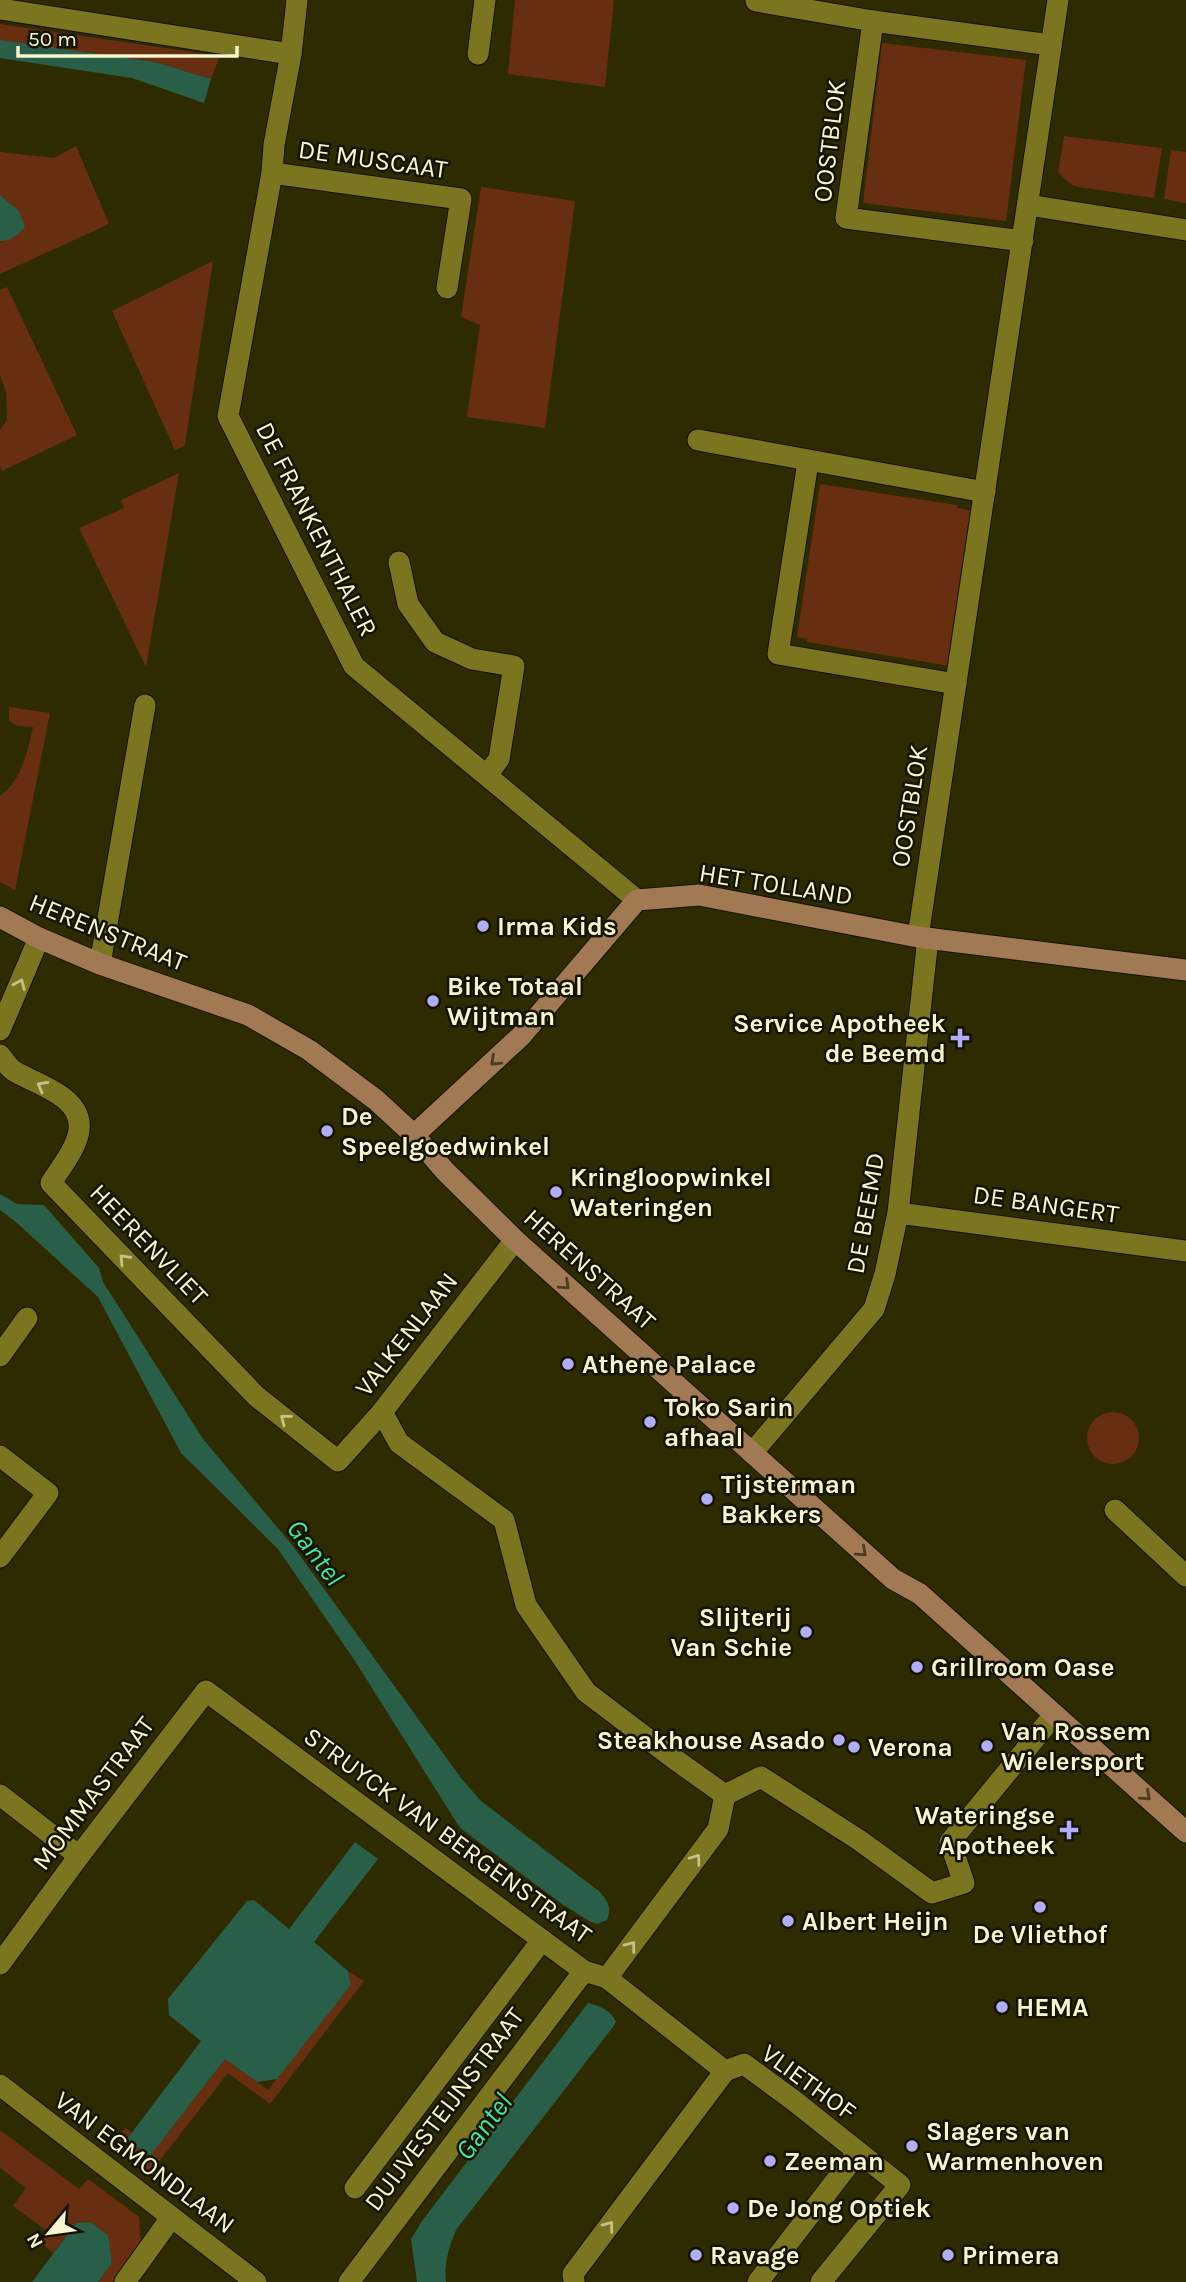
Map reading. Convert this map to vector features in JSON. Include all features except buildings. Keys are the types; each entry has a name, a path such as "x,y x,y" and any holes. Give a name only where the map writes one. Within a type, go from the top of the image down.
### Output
{"street":[{"name":"DE FRANKENTHALER","path":"297,0 272,173 228,416 354,666 637,900"},
{"path":"478,54 485,0"},
{"name":"OOSTBLOK","path":"923,937 956,684 1058,0"},
{"path":"755,1 1051,46"},
{"path":"0,9 291,54"},
{"name":"OOSTBLOK","path":"873,20 846,218 1023,241"},
{"name":"DE MUSCAAT","path":"272,173 460,199 447,288"},
{"path":"1028,205 1186,230"},
{"path":"698,440 985,492"},
{"path":"808,461 778,654 956,684"},
{"name":"DE FRANKENTHALER","path":"399,562 408,604 435,642 472,659 513,666 499,759 487,775"},
{"path":"100,964 145,705"},
{"name":"HET TOLLAND","path":"637,900 699,895 923,937 1186,971"},
{"path":"414,1135 522,1036 637,900"},
{"name":"HERENSTRAAT","path":"0,917 39,938 100,964 248,1015 309,1050 376,1101 414,1135 445,1171 515,1240 893,1579 920,1594 1186,1832"},
{"name":"DE BEEMD","path":"752,1453 874,1309 898,1213 923,937"},
{"path":"0,1030 39,938"},
{"name":"HEERENVLIET","path":"0,1055 11,1069 69,1100 76,1112 79,1128 76,1140 51,1183 256,1396 338,1461"},
{"name":"DE BANGERT","path":"898,1213 1186,1251"},
{"name":"VALKENLAAN","path":"338,1461 382,1412 515,1240"},
{"path":"0,1356 27,1318"},
{"path":"382,1412 399,1443 504,1520 526,1605 586,1692 725,1794"},
{"path":"0,1456 48,1493 0,1557"},
{"path":"1115,1510 1186,1576"},
{"name":"MOMMASTRAAT","path":"0,1964 206,1691"},
{"name":"STRUYCK VAN BERGENSTRAAT","path":"206,1691 584,1971 607,1978 724,2071"},
{"path":"725,1794 761,1777 859,1840 932,1893 964,1884 950,1842 1054,1715"},
{"path":"607,1978 718,1829 725,1794"},
{"path":"0,1795 79,1856"},
{"name":"DUIJVESTEIJNSTRAAT","path":"355,2188 542,1940"},
{"name":"DUIJVESTEIJNSTRAAT","path":"349,2282 584,1971"},
{"name":"VLIETHOF","path":"724,2071 744,2064 900,2185 821,2282"},
{"path":"574,2282 573,2274 724,2071"},
{"name":"VAN EGMONDLAAN","path":"0,2085 256,2282"},
{"name":"VLIETHOF","path":"758,2282 858,2152"},
{"path":"125,2282 171,2218"}],"shaded area":[{"path":"515,0 614,0 605,87 508,74"},
{"path":"0,24 220,56 211,79 155,62 0,41"},
{"path":"0,40 155,62 211,79 204,103 132,78 0,58"},
{"path":"882,43 1026,60 1006,221 863,203"},
{"path":"1064,136 1162,148 1154,198 1078,187 1069,183 1058,172"},
{"path":"76,146 109,224 0,274 0,241 4,242 19,211 0,195 0,152 54,158"},
{"path":"1171,150 1186,152 1186,203 1164,199"},
{"path":"481,187 575,201 545,428 467,417 480,325 461,317"},
{"path":"0,195 19,211 25,227 14,237 4,241 0,241"},
{"path":"213,261 185,445 175,450 112,311"},
{"path":"7,287 77,435 2,471 0,430 7,420 6,392 0,375 0,290"},
{"path":"179,473 146,667 79,528 124,508 121,500"},
{"path":"820,484 957,505 957,508 973,511 950,666 807,642 807,639 797,637"},
{"path":"9,707 50,713 15,890 0,882 0,796 19,774 33,727 17,726 9,720"},
{"path":"0,1194 17,1204 44,1205 99,1268 103,1282 203,1439 293,1546 461,1778 481,1801 600,1892 608,1905 607,1920 597,1924 591,1922 562,1904 460,1828 355,1661 278,1549 181,1453 98,1297 0,1210"},
{"path":"1113,1412 1123,1414 1131,1420 1137,1428 1137,1448 1131,1456 1123,1462 1113,1464 1103,1462 1095,1456 1089,1448 1087,1438 1089,1428 1095,1420 1103,1414"},
{"path":"355,1842 378,1859 314,1942 348,1971 351,1985 277,2079 257,2082 225,2059 150,2156 127,2139 201,2041 169,2015 168,1999 247,1901 254,1900 289,1929"},
{"path":"348,1971 364,1981 270,2104 228,2073 150,2173 114,2144 125,2128 132,2132 127,2139 150,2156 225,2059 268,2090 351,1985"},
{"path":"588,2003 611,2014 616,2022 613,2027 456,2230 448,2255 446,2282 417,2282 411,2239 422,2221"},
{"path":"0,2130 79,2189 88,2179 139,2217 141,2243 113,2282 98,2282 112,2263 107,2235 90,2222 76,2223 53,2253 42,2243 47,2231 13,2206 26,2188 0,2168"},
{"path":"90,2222 108,2235 112,2263 98,2282 32,2282 76,2223"}],"place":[{"name":"Irma Kids","path":"483,926"},
{"name":"Bike Totaal Wijtman","path":"433,1001"},
{"name":"Service Apotheek de Beemd","path":"960,1038"},
{"name":"De Speelgoedwinkel","path":"327,1131"},
{"name":"Kringloopwinkel Wateringen","path":"556,1192"},
{"name":"Athene Palace","path":"568,1364"},
{"name":"Toko Sarin afhaal","path":"650,1422"},
{"name":"Tijsterman Bakkers","path":"707,1499"},
{"name":"Slijterij Van Schie","path":"806,1632"},
{"name":"Grillroom Oase","path":"917,1667"},
{"name":"Steakhouse Asado","path":"839,1740"},
{"name":"Van Rossem Wielersport","path":"987,1746"},
{"name":"Verona","path":"854,1747"},
{"name":"Wateringse Apotheek","path":"1069,1830"},
{"name":"De Vliethof","path":"1040,1907"},
{"name":"Albert Heijn","path":"788,1921"},
{"name":"HEMA","path":"1002,2007"},
{"name":"Slagers van Warmenhoven","path":"912,2146"},
{"name":"Zeeman","path":"770,2161"},
{"name":"De Jong Optiek","path":"733,2208"},
{"name":"Ravage","path":"696,2255"},
{"name":"Primera","path":"948,2255"}],"water label":[{"name":"Gantel","path":"316,1552"},
{"name":"Gantel","path":"483,2126"}]}
